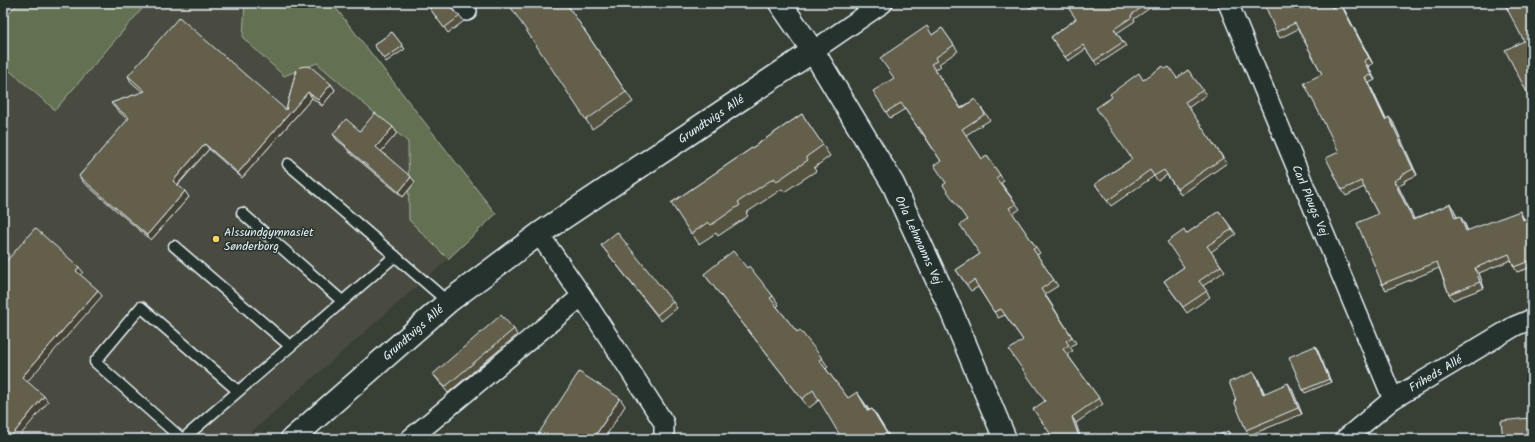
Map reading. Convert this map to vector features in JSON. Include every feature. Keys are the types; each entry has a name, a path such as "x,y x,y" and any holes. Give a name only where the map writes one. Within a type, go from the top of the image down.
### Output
{"street":[{"name":"Orla Lehmanns Vej","path":"780,3 813,51 893,184 950,308 1005,439"},
{"name":"Grundtvigs Allé","path":"292,439 448,302 539,234 883,3"},
{"name":"Carl Plougs Vej","path":"1228,3 1393,399"},
{"path":"539,234 582,296 664,423 664,439"},
{"path":"410,439 582,296"},
{"name":"Friheds Allé","path":"1345,439 1393,399 1515,326 1532,319"}],"lane":[{"path":"288,164 448,302"},
{"path":"242,213 342,301"},
{"path":"174,246 290,346"},
{"path":"238,391 141,307 95,362 182,439 238,391 342,301 395,256"}],"shaded area":[{"name":"Alssundgymnasiet Sønderborg","path":"3,3 245,3 243,39 284,76 317,63 408,142 409,220 448,259 243,439 3,439"}],"green space":[{"path":"18,3 147,3 55,110 3,65 3,21"},
{"path":"245,3 332,3 496,214 448,259 409,220 408,142 317,63 284,76 243,38"}],"building":[{"path":"426,3 449,3 454,11 460,16 444,28"},
{"path":"508,3 566,3 626,92 586,120"},
{"path":"1065,3 1148,3 1131,15 1132,17 1114,29 1123,42 1094,61 1083,45 1065,57 1051,37 1076,19"},
{"path":"1269,3 1330,3 1332,8 1340,3 1369,58 1364,61 1371,75 1365,77 1385,120 1389,117 1413,169 1394,181 1413,220 1450,204 1455,218 1460,216 1466,231 1520,211 1523,220 1532,217 1532,260 1514,267 1509,254 1475,268 1480,282 1449,294 1437,262 1382,284 1357,223 1378,214 1361,181 1342,190 1326,158 1339,152 1304,83 1322,74 1295,23 1276,32 1265,5"},
{"path":"1504,3 1532,3 1532,102 1505,50 1524,41"},
{"path":"179,17 286,110 296,71 300,67 311,67 331,84 318,100 308,92 238,173 205,144 173,181 185,191 147,235 79,176 129,118 111,103 145,91 128,76"},
{"path":"927,26 932,35 942,28 954,45 935,58 937,61 931,64 961,109 975,99 985,114 962,129 982,159 987,156 1000,175 996,178 1016,204 1009,208 1036,247 1033,249 1054,280 1041,289 1072,337 1066,341 1069,345 1063,349 1099,398 1072,417 1081,439 1054,439 1033,409 1045,401 1009,350 1023,340 1001,309 994,312 974,280 967,285 956,270 980,254 960,225 967,220 943,185 946,183 934,165 941,161 901,103 886,112 873,91 894,78 880,58"},
{"path":"392,32 403,46 384,59 374,45"},
{"path":"1163,66 1165,69 1169,67 1177,78 1188,70 1203,90 1185,102 1223,158 1177,189 1164,170 1154,176 1150,170 1107,201 1095,184 1132,159 1096,108 1112,97 1110,94 1139,73 1143,80"},
{"path":"375,113 393,127 376,147 411,177 399,192 345,147 346,146 333,134 346,119 360,131"},
{"path":"802,114 823,145 806,157 808,160 777,181 774,178 738,202 740,205 711,225 708,222 691,234 671,203"},
{"path":"1219,211 1232,229 1207,246 1221,266 1199,281 1207,291 1183,307 1164,281 1184,267 1167,242 1184,230 1186,234"},
{"path":"35,228 79,267 76,271 98,290 22,377 44,396 9,439 3,439 3,265"},
{"path":"617,232 673,302 657,315 601,245"},
{"path":"733,251 747,268 749,266 773,296 770,298 797,332 800,330 822,358 819,360 848,398 857,392 868,411 872,409 890,439 842,439 813,390 802,399 704,274"},
{"path":"501,315 514,329 445,387 433,374"},
{"path":"1315,346 1329,379 1303,390 1289,357"},
{"path":"579,372 620,398 593,439 535,439"},
{"path":"1254,372 1263,394 1288,383 1298,408 1246,430 1234,401 1236,400 1229,382"},
{"path":"1529,418 1530,439 1503,439 1501,421"},
{"path":"1228,431 1231,439 1210,439"}],"place":[{"name":"Alssundgymnasiet Sønderborg","path":"216,239"}]}
